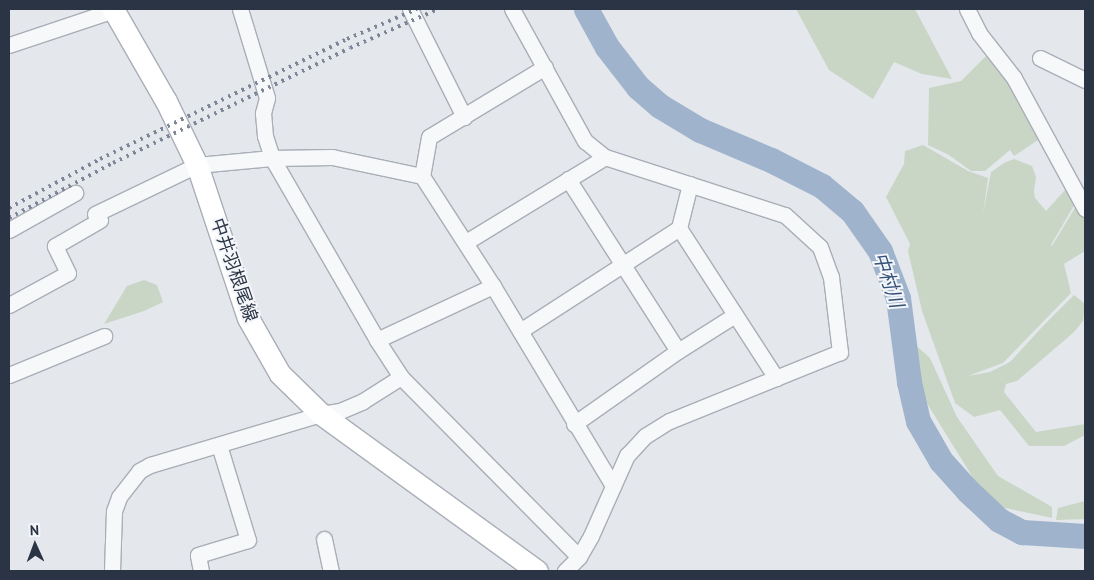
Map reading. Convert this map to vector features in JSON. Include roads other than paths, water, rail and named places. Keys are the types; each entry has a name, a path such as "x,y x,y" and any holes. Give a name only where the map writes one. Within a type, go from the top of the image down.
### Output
{"main road":[{"name":"中井羽根尾線","path":"113,10 166,101 197,165 248,318 280,374 321,414 538,571"}],"street":[{"path":"240,9 267,98 263,113 265,136 272,158 377,340 401,377 579,557"},
{"path":"410,9 464,117"},
{"path":"512,9 585,141 605,157 786,216 820,247 831,277 840,352 670,421 645,436 627,455 579,557 565,571"},
{"path":"967,9 979,33 1014,78 1085,209"},
{"path":"9,45 113,10"},
{"path":"1040,58 1085,80"},
{"path":"422,176 430,137 545,67"},
{"path":"9,305 68,273 54,246 97,217 197,165 272,158 332,157 422,176 466,242 613,486"},
{"path":"466,242 605,157"},
{"path":"568,179 678,351"},
{"path":"520,331 622,263 679,228 690,184"},
{"path":"9,230 75,193"},
{"path":"679,228 776,378"},
{"path":"377,340 493,286"},
{"path":"574,424 678,351 735,315"},
{"path":"9,375 104,336"},
{"path":"112,571 114,512 119,497 128,482 139,471 150,465 321,414 340,411 363,401 401,377"},
{"path":"201,571 198,555 248,540 219,445"},
{"path":"324,538 331,571"}],"waterway":[{"name":"中村川","path":"586,9 607,47 638,87 660,106 700,130 771,160 822,186 852,211 880,251 898,298 909,382 918,421 941,461 968,491 999,520 1022,532 1085,536"}],"railway":[{"path":"9,208 100,159 347,39 417,9"},
{"path":"9,218 113,163 350,48 438,9"}]}
